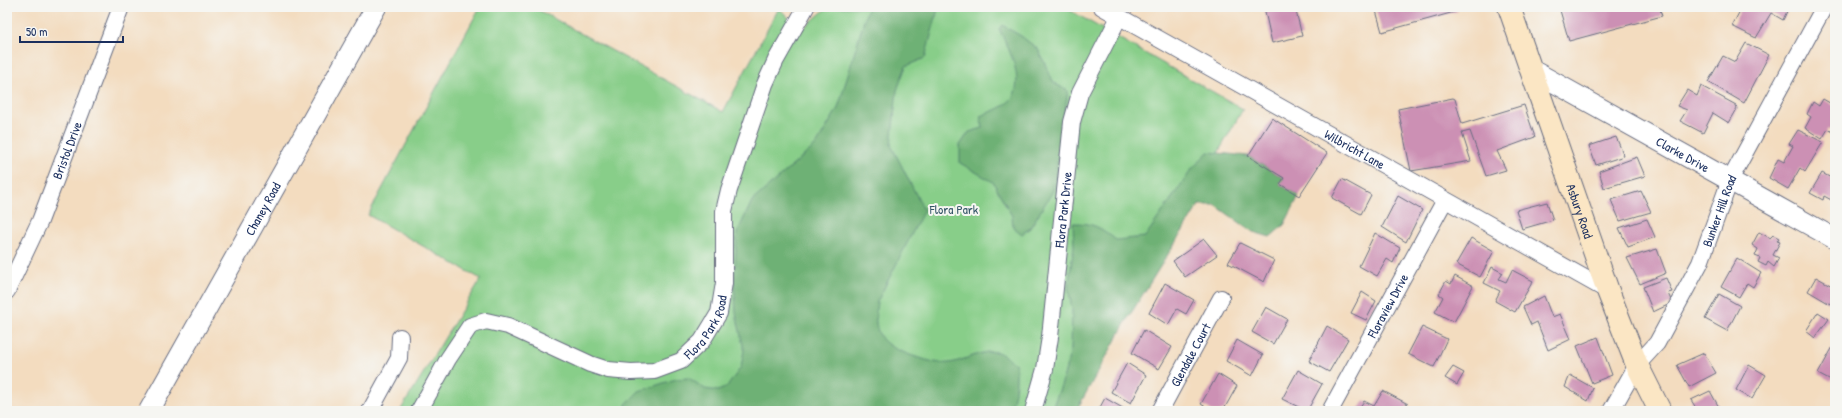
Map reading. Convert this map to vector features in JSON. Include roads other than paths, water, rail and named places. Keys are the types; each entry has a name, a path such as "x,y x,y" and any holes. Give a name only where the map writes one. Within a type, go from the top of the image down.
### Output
{"main road":[{"name":"Asbury Road","path":"1509,7 1608,291 1637,365 1660,411"}],"street":[{"name":"Bristol Drive","path":"7,291 40,221 121,7"},
{"name":"Chaney Road","path":"149,411 376,7"},
{"name":"Flora Park Road","path":"419,411 448,359 470,326 486,320 508,326 590,364 608,370 631,372 654,371 681,361 702,341 719,313 724,283 724,211 732,183 765,84 776,60 806,7"},
{"name":"Wilbricht Lane","path":"1102,7 1608,291"},
{"name":"Bunker Hill Road","path":"1611,411 1637,365 1657,343 1700,262 1730,180 1824,7"},
{"name":"Flora Park Drive","path":"1033,411 1045,369 1050,337 1072,122 1080,93 1119,17"},
{"name":"Clarke Drive","path":"1530,69 1835,239"},
{"name":"Floraview Drive","path":"1330,411 1445,200"},
{"name":"Glendale Court","path":"1160,411 1221,298"},
{"path":"370,411 399,358 400,337"}],"park label":[{"name":"Flora Park","path":"954,209"}]}
